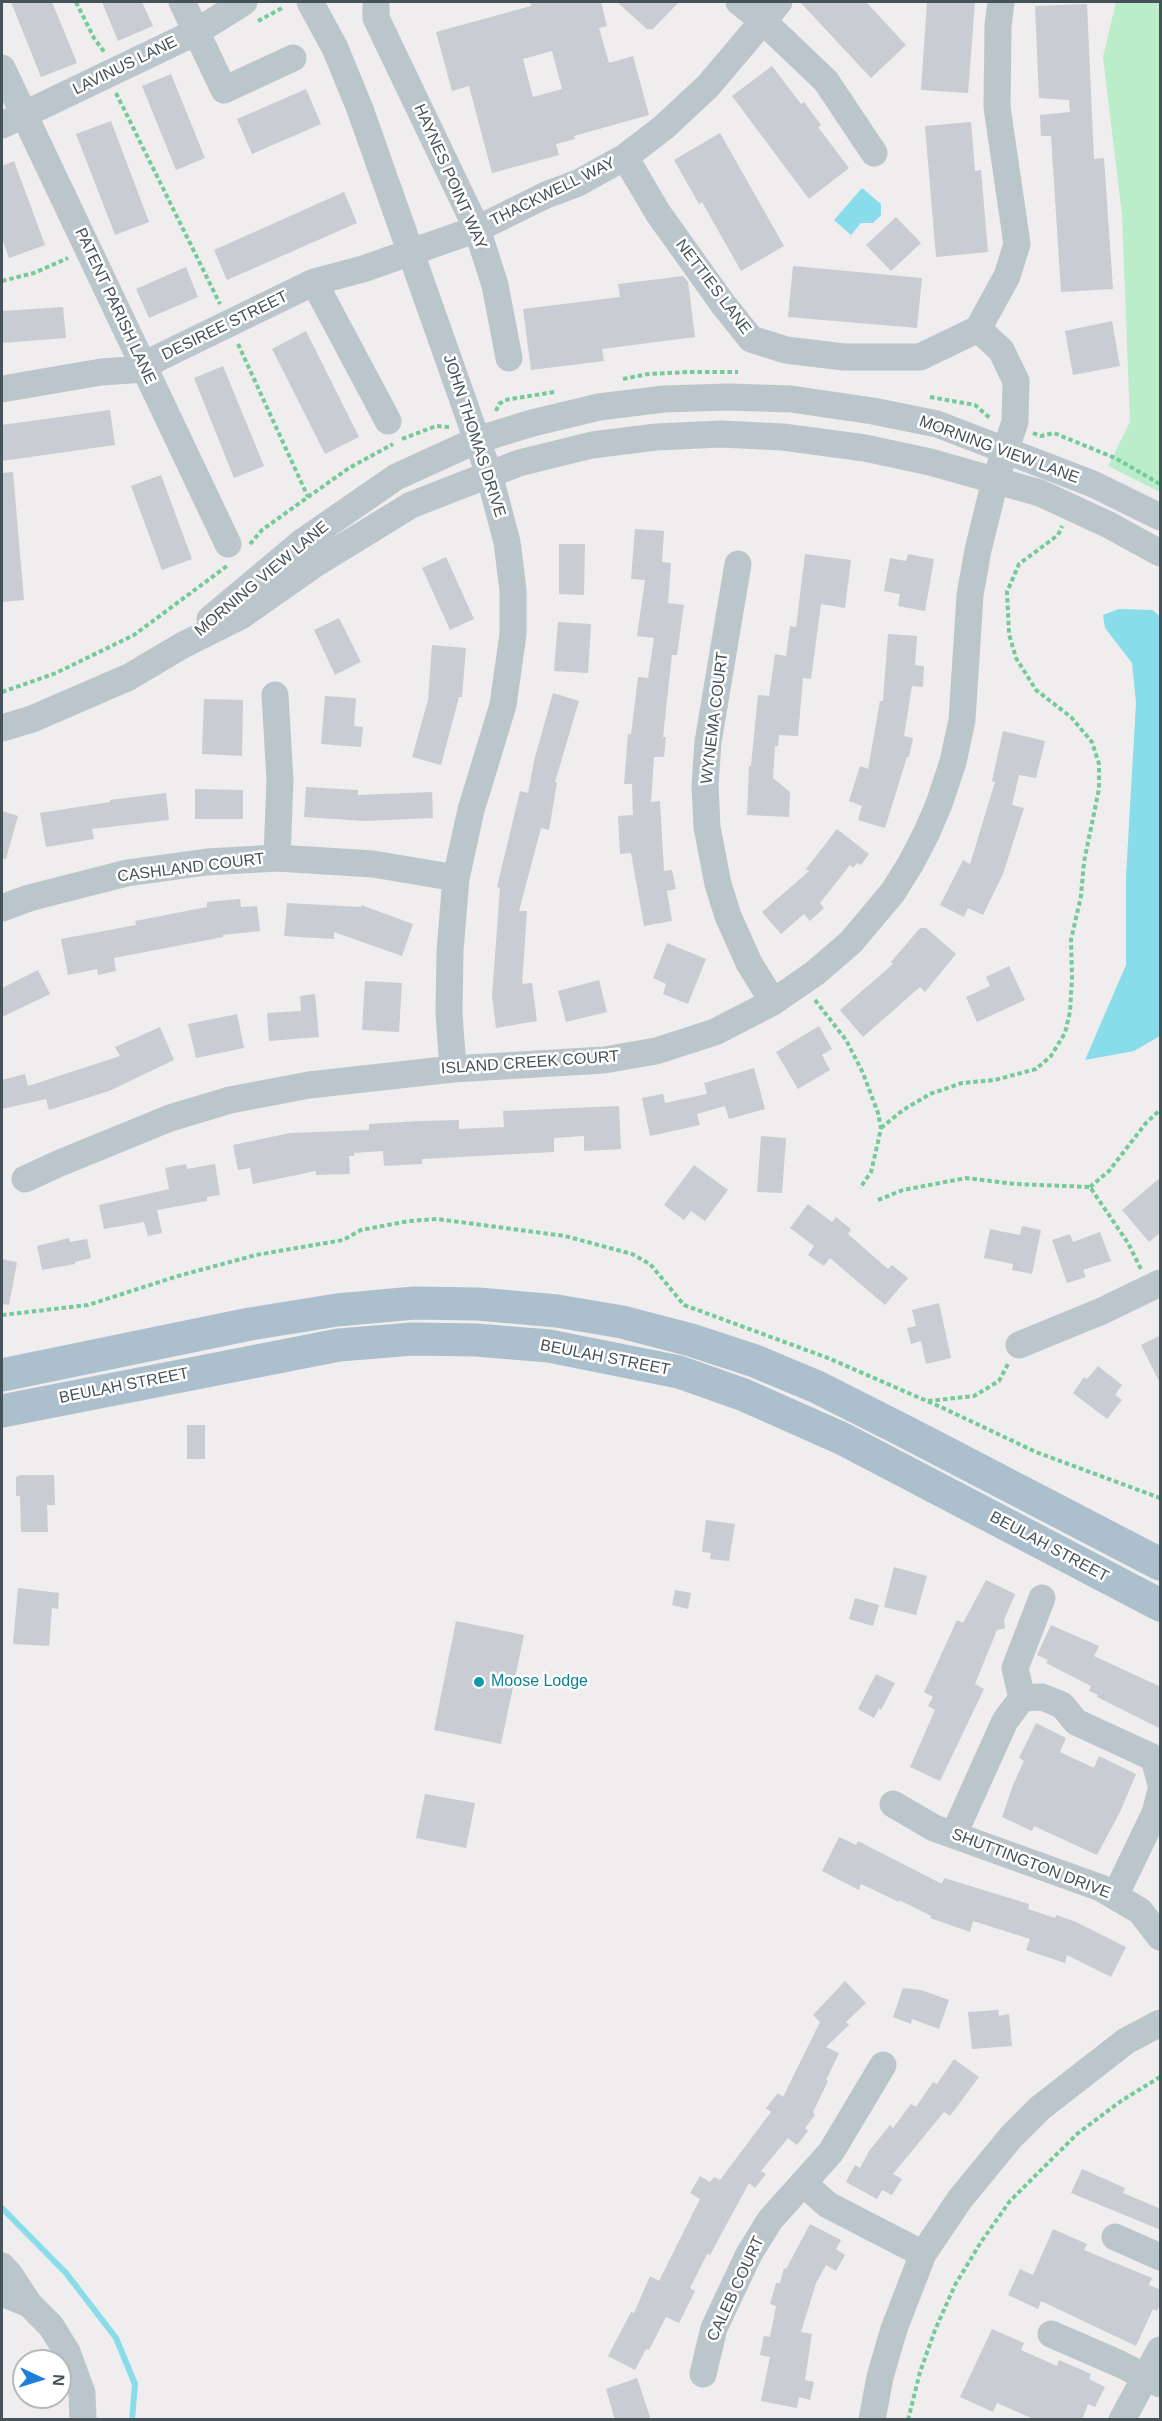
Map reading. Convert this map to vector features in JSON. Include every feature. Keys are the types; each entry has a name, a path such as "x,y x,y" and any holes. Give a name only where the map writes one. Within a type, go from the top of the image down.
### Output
{"main road":[{"path":"2,1375 250,1324 337,1310 414,1303 478,1304 557,1311 622,1322 692,1340 754,1361 817,1387 1161,1564"},
{"name":"BEULAH STREET","path":"2,1411 339,1345 413,1339 476,1340 549,1346 679,1372 744,1395 843,1440 1161,1605"}],"street":[{"path":"182,2 224,90 293,58"},
{"name":"LAVINUS LANE","path":"13,120 196,32 244,2"},
{"name":"JOHN THOMAS DRIVE","path":"310,2 335,48 360,109 489,474 507,542 513,590 513,634 504,705 471,810 456,878 450,951 449,1013 453,1068"},
{"name":"HAYNES POINT WAY","path":"376,2 376,18 477,229 495,285 509,358"},
{"path":"739,2 771,11 826,81 874,153"},
{"path":"1001,2 998,26 997,106 1017,244 1007,276 978,329 1001,350 1016,381 1015,422 1004,448"},
{"name":"THACKWELL WAY","path":"410,252 477,229 546,195 578,183 625,157 664,127 708,86 771,11"},
{"name":"PATENT PARISH LANE","path":"2,68 13,120 145,369 228,544"},
{"name":"NETTIES LANE","path":"625,157 658,213 723,304 752,339 786,350 844,357 920,357 978,329"},
{"name":"DESIREE STREET","path":"2,388 101,372 145,369 156,359 314,282 363,269 410,252"},
{"path":"314,282 388,421"},
{"name":"MORNING VIEW LANE","path":"183,645 302,542 396,477 477,440 532,423 599,407 664,399 729,397 791,399 873,411 937,424 1004,448 1093,484 1161,517"},
{"name":"MORNING VIEW LANE","path":"2,728 32,719 129,677 183,645 241,616 315,564 411,505 525,461 592,445 656,437 722,434 783,437 865,448 930,462 1059,501 1161,553"},
{"name":"ISLAND CREEK COURT","path":"25,1179 170,1118 230,1100 309,1085 453,1068 604,1060 656,1051 715,1032 773,1002 805,981 851,942 893,892 911,863 939,804 953,762 962,720 966,686 970,595 978,550 1004,448"},
{"name":"WYNEMA COURT","path":"738,564 708,742 705,785 707,827 718,884 728,916 749,963 773,1002"},
{"path":"275,694 280,780 277,858"},
{"name":"CASHLAND COURT","path":"2,908 29,898 127,873 207,862 277,858 373,864 456,878"},
{"path":"1019,1345 1102,1311 1156,1285"},
{"path":"954,1834 1005,1721 1022,1698 1015,1668 1042,1598"},
{"path":"1022,1698 1042,1697 1062,1705 1076,1722 1154,1758 1161,1781"},
{"path":"1115,1896 1155,1813 1161,1794"},
{"name":"SHUTTINGTON DRIVE","path":"893,1804 934,1828 1101,1888 1140,1911 1161,1937"},
{"path":"872,2420 880,2377 894,2329 923,2254 981,2171 1040,2108 1126,2041 1161,2023"},
{"name":"CALEB COURT","path":"703,2374 714,2328 749,2254 770,2220 831,2152 883,2065"},
{"path":"804,2184 828,2205 923,2254"},
{"path":"1115,2237 1161,2257"},
{"path":"2,2266 28,2304 51,2326 67,2352 82,2393 83,2420"},
{"path":"2,2293 28,2304"},
{"path":"1051,2334 1152,2380"},
{"path":"1122,2420 1152,2380 1161,2350"}],"path":[{"path":"76,2 94,38 108,59"},
{"path":"114,89 220,304"},
{"path":"2,281 34,273 74,255"},
{"path":"238,343 308,496"},
{"path":"881,1128 903,1110 930,1094 962,1083 995,1080 1036,1069 1052,1056 1065,1033 1070,1012 1071,940 1081,896 1084,862 1099,789 1099,764 1092,742 1071,717 1036,690 1016,658 1009,634 1007,592 1019,564 1058,535 1062,525"},
{"path":"805,981 816,1001 846,1040 863,1072 878,1113 881,1128 871,1172 860,1188"},
{"path":"878,1200 903,1190 966,1178 1015,1184 1090,1187 1109,1171 1146,1123 1161,1110"},
{"path":"1090,1187 1156,1285"},
{"path":"927,1401 974,1396 999,1381 1019,1345"},
{"path":"908,2420 920,2372 955,2285 981,2242 1010,2201 1077,2134 1161,2077"}],"green space":[{"path":"1116,2 1160,2 1160,492 1108,466 1130,422 1122,215 1103,57"}],"water":[{"path":"862,188 881,204 881,215 873,223 861,223 851,235 834,220"},
{"path":"1119,609 1152,610 1160,616 1160,1036 1134,1051 1085,1060 1126,965 1126,877 1136,703 1132,663 1105,628 1103,615"}],"building":[{"path":"11,2 52,2 77,63 41,77"},
{"path":"102,2 142,2 153,26 118,41"},
{"path":"530,2 601,2 607,26 599,28 609,63 633,56 649,115 574,136 575,139 556,144 559,155 492,173 469,86 452,91 436,32 531,6","holes":["552,51 562,89 533,97 523,59"]},
{"path":"617,2 679,2 653,29 647,29"},
{"path":"800,2 866,2 906,45 871,78"},
{"path":"927,2 975,2 968,93 921,90"},
{"path":"1087,4 1094,159 1104,158 1113,289 1061,292 1051,136 1041,136 1040,115 1070,112 1069,100 1039,98 1035,6"},
{"path":"772,66 801,104 804,102 821,125 818,127 849,168 809,199 732,96"},
{"path":"171,74 205,158 176,170 142,86"},
{"path":"306,89 321,124 252,154 237,119"},
{"path":"111,121 149,222 115,235 76,134"},
{"path":"971,122 975,171 981,170 988,252 936,257 925,126"},
{"path":"720,133 784,246 741,271 702,202 699,204 674,160"},
{"path":"14,161 45,245 9,258 2,238 2,166"},
{"path":"344,192 357,223 227,280 214,250"},
{"path":"896,217 921,243 891,271 866,245"},
{"path":"793,266 922,278 917,328 788,317"},
{"path":"186,267 198,297 149,318 136,289"},
{"path":"683,276 688,282 695,337 602,349 604,361 531,370 523,309 620,297 618,284"},
{"path":"63,307 66,338 2,343 2,311"},
{"path":"1112,321 1120,366 1073,375 1065,331"},
{"path":"306,331 359,437 325,454 272,349"},
{"path":"223,366 264,466 234,478 194,378"},
{"path":"110,410 115,445 2,461 2,425"},
{"path":"13,472 24,600 2,602 2,473"},
{"path":"161,475 192,559 162,570 131,486"},
{"path":"635,529 664,531 662,562 671,563 668,603 684,605 677,655 672,655 663,737 666,737 664,757 654,757 651,802 660,801 664,871 672,870 676,889 667,891 672,921 644,926 631,853 620,854 618,816 633,815 632,784 624,784 628,734 631,735 638,677 648,678 654,638 637,636 645,580 631,579"},
{"path":"559,544 585,544 584,595 559,594"},
{"path":"805,554 851,560 845,608 821,604 811,679 803,678 798,736 779,735 778,746 775,746 773,778 790,792 789,817 747,815 749,766 751,766 758,695 769,696 775,654 786,656 790,626 796,627"},
{"path":"908,554 934,559 925,611 898,606 900,594 884,591 890,558 906,561"},
{"path":"446,557 474,619 450,630 422,568"},
{"path":"339,618 361,662 335,675 314,630"},
{"path":"558,622 591,624 588,673 554,671"},
{"path":"888,634 917,636 915,665 924,666 923,687 912,686 904,736 913,738 909,757 907,757 885,828 858,820 862,806 849,801 860,766 868,769 880,701 883,701"},
{"path":"432,645 466,648 462,697 459,697 441,765 412,757 428,700"},
{"path":"553,693 579,701 555,782 557,783 549,830 541,828 519,911 527,911 522,984 532,983 537,1021 496,1028 492,996 500,888 497,887 520,791 528,793 535,757"},
{"path":"325,696 356,698 354,726 363,727 361,747 321,744"},
{"path":"204,699 243,700 242,756 202,754"},
{"path":"1003,731 1045,741 1036,778 1019,775 1012,805 1024,808 1003,874 983,915 968,908 964,917 940,905 963,860 970,864 995,782 992,781"},
{"path":"306,787 358,790 358,795 432,792 433,818 365,821 304,817"},
{"path":"195,789 243,790 243,819 195,819"},
{"path":"166,793 169,820 92,829 94,839 46,847 40,813 110,802 110,800"},
{"path":"2,811 18,816 6,859 2,858"},
{"path":"837,829 869,854 861,865 857,863 853,868 850,865 820,903 824,908 810,921 804,914 781,934 762,912 809,871 806,869"},
{"path":"240,899 241,907 257,906 260,931 223,935 223,937 114,958 116,971 98,975 97,969 68,975 61,939 136,925 135,921 207,907 207,902"},
{"path":"287,903 361,907 361,905 413,924 402,956 334,932 334,939 284,936"},
{"path":"920,928 926,928 956,954 925,992 920,987 863,1037 840,1010 893,964 891,962"},
{"path":"667,943 706,959 688,1004 663,994 666,984 653,978"},
{"path":"1009,966 1025,1000 977,1022 966,997 990,986 986,977"},
{"path":"38,970 50,994 2,1017 2,988"},
{"path":"599,980 607,1012 566,1022 558,991"},
{"path":"365,981 402,983 399,1032 362,1030"},
{"path":"315,994 319,1037 269,1041 267,1013 301,1011 300,996"},
{"path":"237,1014 244,1048 196,1058 188,1024"},
{"path":"819,1026 832,1049 822,1055 830,1070 798,1089 776,1052"},
{"path":"160,1027 174,1060 109,1091 49,1110 46,1099 2,1109 2,1080 25,1074 28,1086 120,1056 115,1047"},
{"path":"754,1068 765,1109 729,1119 725,1106 697,1114 700,1125 650,1136 642,1098 663,1094 665,1103 707,1094 704,1083"},
{"path":"619,1106 621,1149 584,1151 584,1136 554,1138 554,1152 422,1159 422,1164 384,1166 383,1151 354,1153 354,1156 349,1156 350,1174 316,1175 316,1171 253,1184 250,1168 238,1170 233,1145 290,1133 369,1130 369,1124 459,1120 459,1129 504,1127 503,1111"},
{"path":"761,1136 786,1138 782,1193 757,1192"},
{"path":"186,1164 187,1169 215,1164 220,1195 207,1197 207,1201 157,1210 162,1233 148,1236 144,1222 104,1229 99,1205 169,1189 165,1168"},
{"path":"694,1165 728,1190 705,1221 691,1211 684,1220 664,1205"},
{"path":"1161,1177 1161,1232 1149,1242 1122,1210"},
{"path":"808,1204 832,1222 836,1217 851,1229 848,1234 888,1269 892,1265 908,1278 885,1305 830,1258 824,1266 808,1255 814,1246 790,1228"},
{"path":"1022,1226 1041,1230 1032,1274 1012,1270 1013,1264 984,1258 990,1229 1020,1235"},
{"path":"1100,1232 1111,1261 1083,1270 1086,1277 1067,1283 1052,1240 1070,1234 1073,1242"},
{"path":"69,1238 70,1242 87,1239 91,1258 75,1262 75,1264 42,1270 37,1246"},
{"path":"2,1259 17,1262 9,1305 2,1304"},
{"path":"939,1303 951,1358 926,1364 921,1341 911,1344 907,1328 916,1326 912,1310"},
{"path":"1161,1335 1161,1385 1141,1345"},
{"path":"1098,1366 1122,1385 1115,1395 1122,1400 1107,1419 1073,1393 1084,1377 1087,1379"},
{"path":"187,1425 205,1425 205,1459 187,1459"},
{"path":"54,1475 55,1505 47,1505 48,1532 21,1532 20,1496 16,1496 16,1477"},
{"path":"706,1520 735,1524 729,1561 710,1559 711,1553 702,1552"},
{"path":"894,1567 927,1576 916,1615 884,1607"},
{"path":"986,1580 1015,1594 1004,1620 1005,1628 997,1630 975,1684 984,1689 940,1781 910,1767 935,1710 928,1706 933,1697 924,1692 957,1620 963,1623"},
{"path":"18,1588 59,1593 58,1609 52,1608 49,1646 13,1644"},
{"path":"675,1590 691,1593 688,1609 672,1605"},
{"path":"855,1598 879,1605 873,1626 849,1619"},
{"name":"Moose Lodge","path":"456,1621 524,1635 501,1744 434,1730"},
{"path":"1051,1625 1099,1646 1094,1656 1161,1687 1161,1729 1097,1697 1098,1695 1089,1691 1091,1686 1046,1663 1048,1660 1037,1655"},
{"path":"876,1674 895,1683 881,1710 879,1708 874,1718 858,1709"},
{"path":"1036,1723 1066,1738 1060,1752 1094,1768 1099,1756 1136,1774 1120,1812 1097,1855 1034,1826 1032,1831 1002,1817 1024,1761 1019,1758"},
{"path":"425,1794 475,1803 466,1848 416,1838"},
{"path":"839,1837 856,1845 858,1841 942,1884 944,1878 1029,1904 1028,1909 1076,1922 1126,1947 1111,1977 1067,1955 1065,1963 1026,1950 1030,1939 973,1921 970,1932 930,1918 931,1916 899,1900 899,1902 861,1884 859,1890 822,1871"},
{"path":"845,1981 866,2003 846,2022 849,2025 826,2047 839,2053 813,2112 815,2115 805,2128 808,2131 797,2145 788,2138 761,2171 766,2174 755,2188 749,2183 710,2255 707,2254 690,2288 695,2291 679,2323 666,2317 649,2350 646,2349 635,2370 608,2356 631,2312 634,2313 650,2276 659,2281 700,2199 690,2193 700,2176 710,2182 714,2177 720,2180 771,2112 766,2108 778,2093 783,2097 820,2022 813,2015"},
{"path":"903,1988 921,1990 949,2000 939,2029 912,2019 911,2024 893,2017"},
{"path":"998,2010 999,2016 1009,2014 1012,2046 972,2049 968,2012"},
{"path":"954,2059 979,2077 950,2116 944,2112 893,2174 902,2179 892,2195 882,2190 877,2199 846,2182 855,2165 860,2168 869,2151 890,2125 893,2128 911,2104 916,2107 933,2082 937,2084"},
{"path":"1082,2169 1125,2188 1123,2193 1161,2209 1161,2230 1071,2193"},
{"path":"810,2224 841,2240 836,2249 845,2255 836,2271 826,2265 816,2283 801,2332 812,2334 805,2380 814,2382 810,2400 799,2397 797,2408 761,2401 770,2357 760,2355 764,2336 770,2337 776,2306 770,2304 776,2283 780,2283 784,2268 786,2269"},
{"path":"1053,2229 1087,2244 1084,2250 1152,2278 1149,2285 1161,2290 1161,2303 1157,2311 1153,2309 1136,2346 1041,2301 1038,2309 1008,2295 1020,2269 1033,2275"},
{"path":"992,2329 1024,2343 1021,2350 1057,2366 1059,2360 1091,2374 1089,2379 1105,2387 1095,2407 1088,2404 1082,2420 1036,2420 997,2403 993,2412 960,2397"},
{"path":"637,2378 651,2420 615,2420 606,2389"}],"waterway":[{"path":"2,2208 66,2273 116,2338 135,2384 132,2420"}],"place":[{"name":"Moose Lodge","path":"479,1682"}]}
